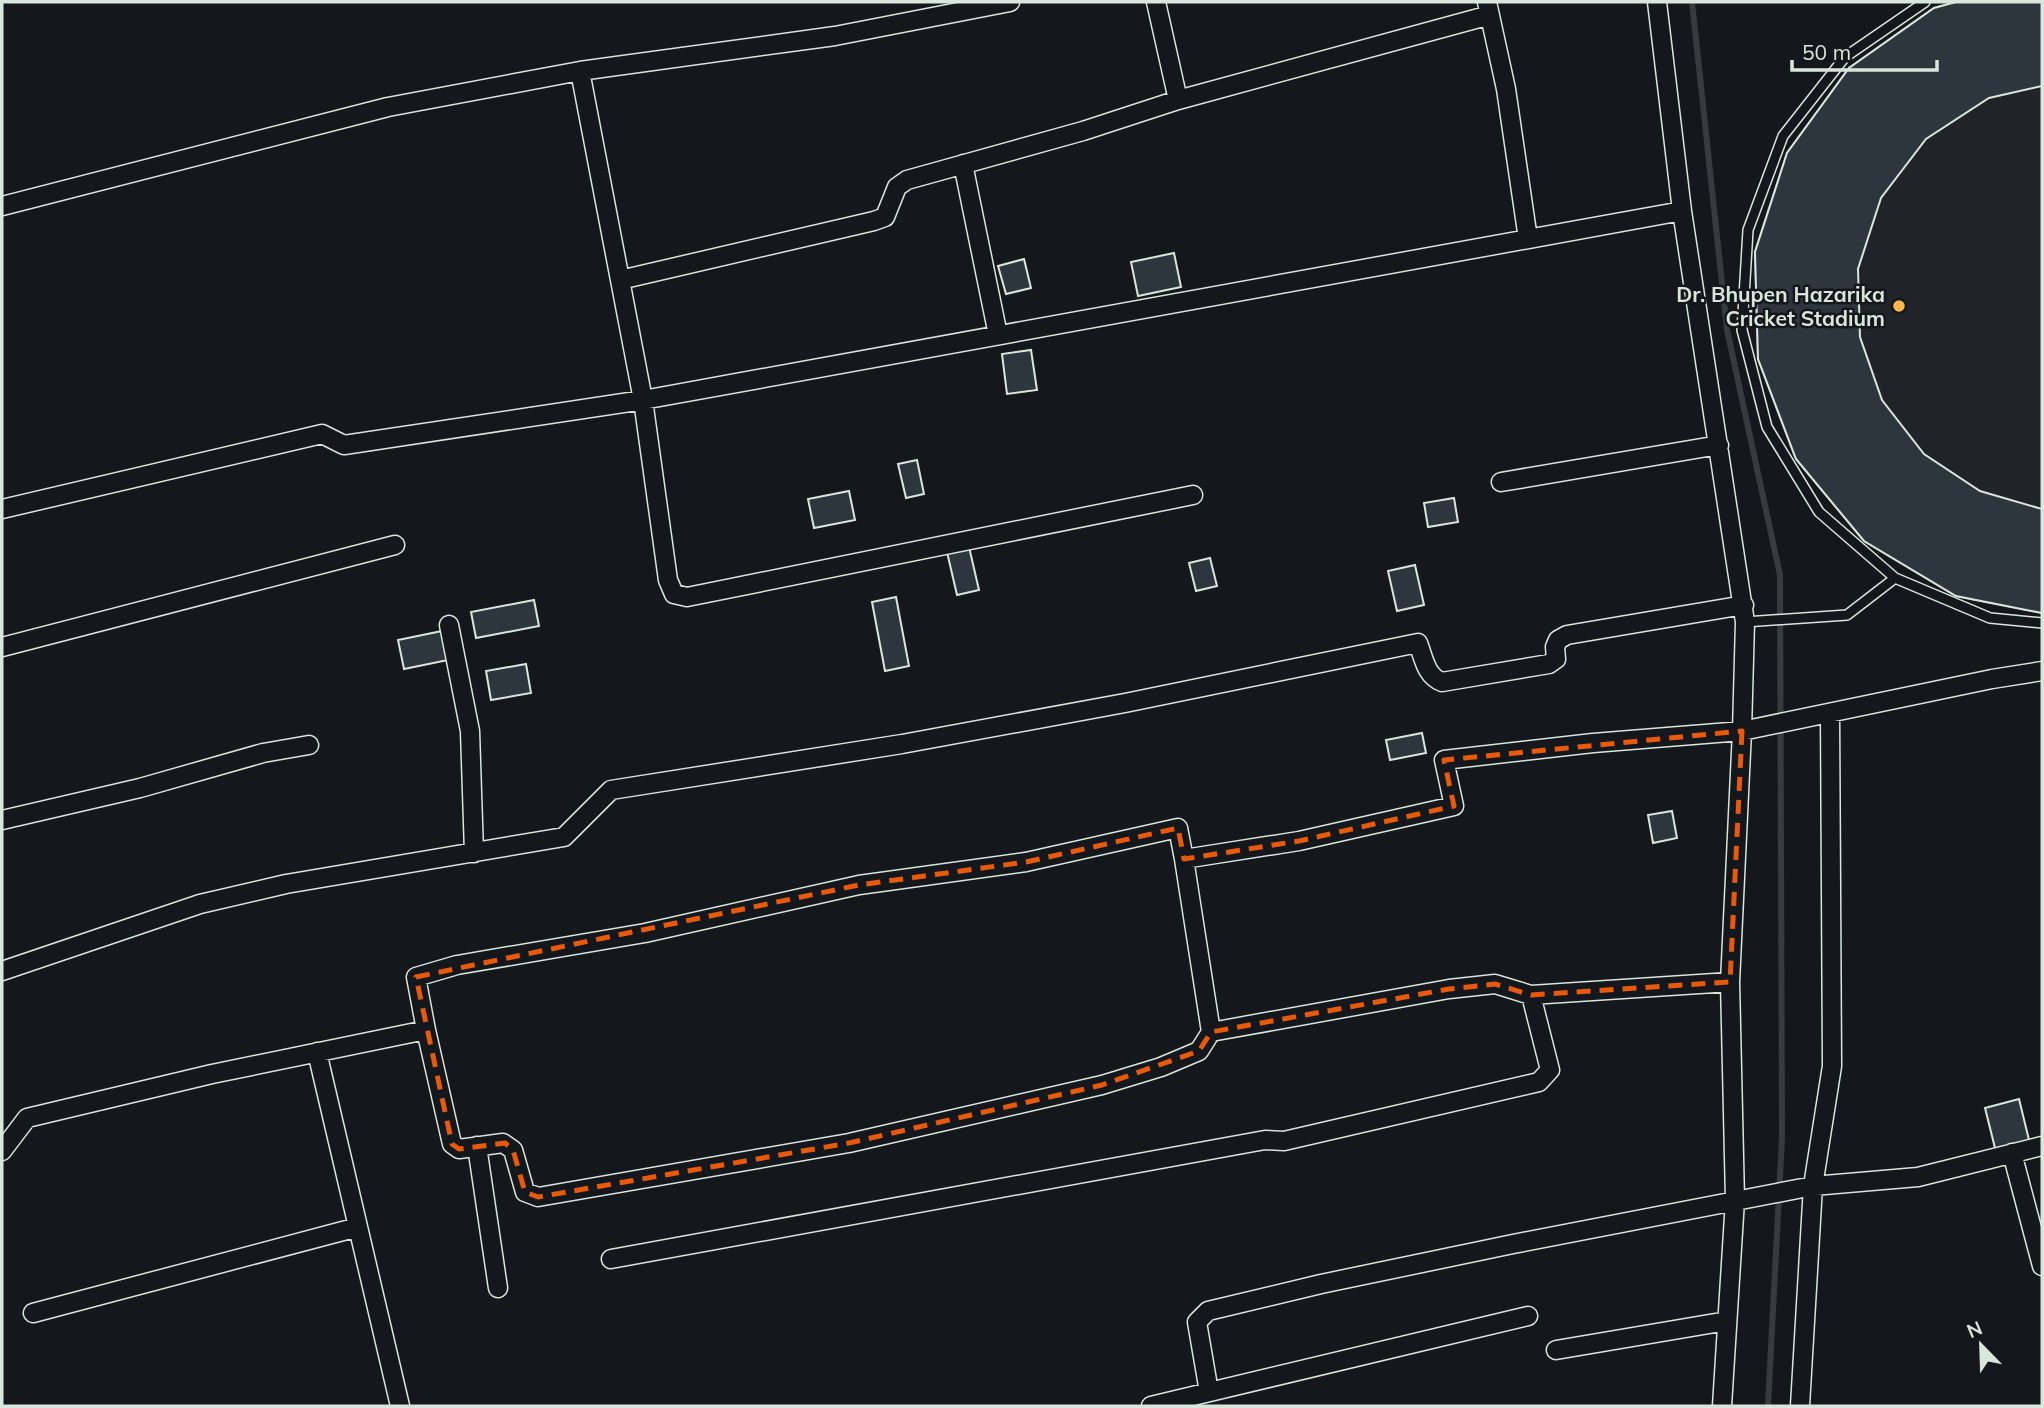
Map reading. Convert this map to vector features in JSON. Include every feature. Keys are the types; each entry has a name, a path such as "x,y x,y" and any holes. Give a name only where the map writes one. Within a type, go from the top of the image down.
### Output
{"street":[{"path":"2,206 388,107 580,71 835,36 1010,2"},
{"path":"1156,2 1178,100"},
{"path":"1657,2 1682,211 1744,613 1742,731 1730,982 1735,1200 1722,1406"},
{"path":"620,280 874,221 885,217 897,187 907,180 1083,131 1178,100 1489,8 1506,89 1528,239"},
{"path":"580,71 642,400 668,580 674,594 687,597 1193,495"},
{"path":"963,164 998,335"},
{"path":"2,509 322,434 344,445 642,400 1682,211"},
{"path":"1501,482 1719,445"},
{"path":"2,647 395,545"},
{"path":"2,971 200,904 286,884 564,838 611,790 902,744 1125,703 1418,643 1428,671 1433,679 1442,682 1549,664 1556,659 1555,648 1558,640 1567,635 1744,613"},
{"path":"449,625 470,731 474,853"},
{"path":"1184,859 1299,841 1454,806 1444,760 1593,743 1742,731 2042,671"},
{"path":"1800,1406 1813,1186 1832,1066 1830,713"},
{"path":"2,820 140,788 263,752 309,745"},
{"path":"1178,828 1184,859 1211,1032 1199,1051 1161,1067 1102,1085 849,1143 538,1197 525,1192 513,1150 508,1145 503,1143 459,1149 452,1144 416,977 457,965 645,933 859,885 1027,862 1178,828"},
{"path":"1211,1032 1449,989 1495,985 1531,995 1730,982"},
{"path":"611,1259 1265,1140 1284,1141 1539,1082 1550,1070 1531,995"},
{"path":"2,1151 27,1118 212,1073 426,1030"},
{"path":"317,1052 400,1406"},
{"path":"477,1146 498,1288"},
{"path":"1209,1392 1197,1322 1208,1311 1334,1281 1735,1200 1813,1186 1918,1177 2042,1146"},
{"path":"2012,1153 2042,1266"},
{"path":"33,1313 358,1227"},
{"path":"1151,1406 1528,1316"},
{"path":"1556,1350 1727,1321"}],"lane":[{"path":"1925,2 1845,57 1783,136 1748,230 1742,330 1767,427 1819,512 1895,578 1990,618 2042,623"},
{"path":"1744,613 1770,620 1847,615 1895,578"}],"highlighted area":[{"path":"1742,731 1730,982 1531,995 1495,984 1449,989 1211,1032 1199,1051 1102,1085 849,1143 538,1197 525,1192 513,1150 505,1143 459,1149 452,1144 416,977 859,885 1026,862 1178,828 1184,859 1299,841 1454,806 1444,760"}],"shaded area":[{"name":"Dr. Bhupen Hazarika Cricket Stadium","path":"1956,2 2042,2 2042,613 1956,596 1864,541 1796,459 1758,359 1755,252 1787,153 1849,68 1934,8"}],"building":[{"path":"1956,2 2042,2 2042,86 1989,98 1926,139 1881,198 1858,269 1860,337 1882,400 1924,454 1980,491 2042,509 2042,613 1956,596 1864,541 1796,459 1758,359 1755,252 1787,153 1849,68 1934,8"},
{"path":"1174,253 1181,287 1138,296 1131,262"},
{"path":"1024,259 1031,288 1006,294 998,266"},
{"path":"1031,350 1037,390 1007,394 1002,354"},
{"path":"917,460 924,494 906,498 898,464"},
{"path":"849,491 855,520 814,528 808,499"},
{"path":"1454,498 1458,522 1428,527 1424,503"},
{"path":"969,547 979,590 957,595 947,552"},
{"path":"1210,558 1217,586 1196,591 1189,563"},
{"path":"1415,565 1424,605 1397,611 1388,571"},
{"path":"896,597 909,666 885,671 872,602"},
{"path":"534,600 539,626 476,638 471,612"},
{"path":"442,631 448,660 404,669 398,640"},
{"path":"526,664 531,693 491,700 486,671"},
{"path":"1422,733 1426,753 1390,760 1386,740"},
{"path":"1672,811 1677,838 1653,843 1648,815"},
{"path":"2019,1099 2030,1144 1996,1152 1985,1108"}],"waterway":[{"path":"1692,2 1727,330 1780,575 1782,1137 1768,1406"}],"place":[{"name":"Dr. Bhupen Hazarika Cricket Stadium","path":"1899,306"}]}
